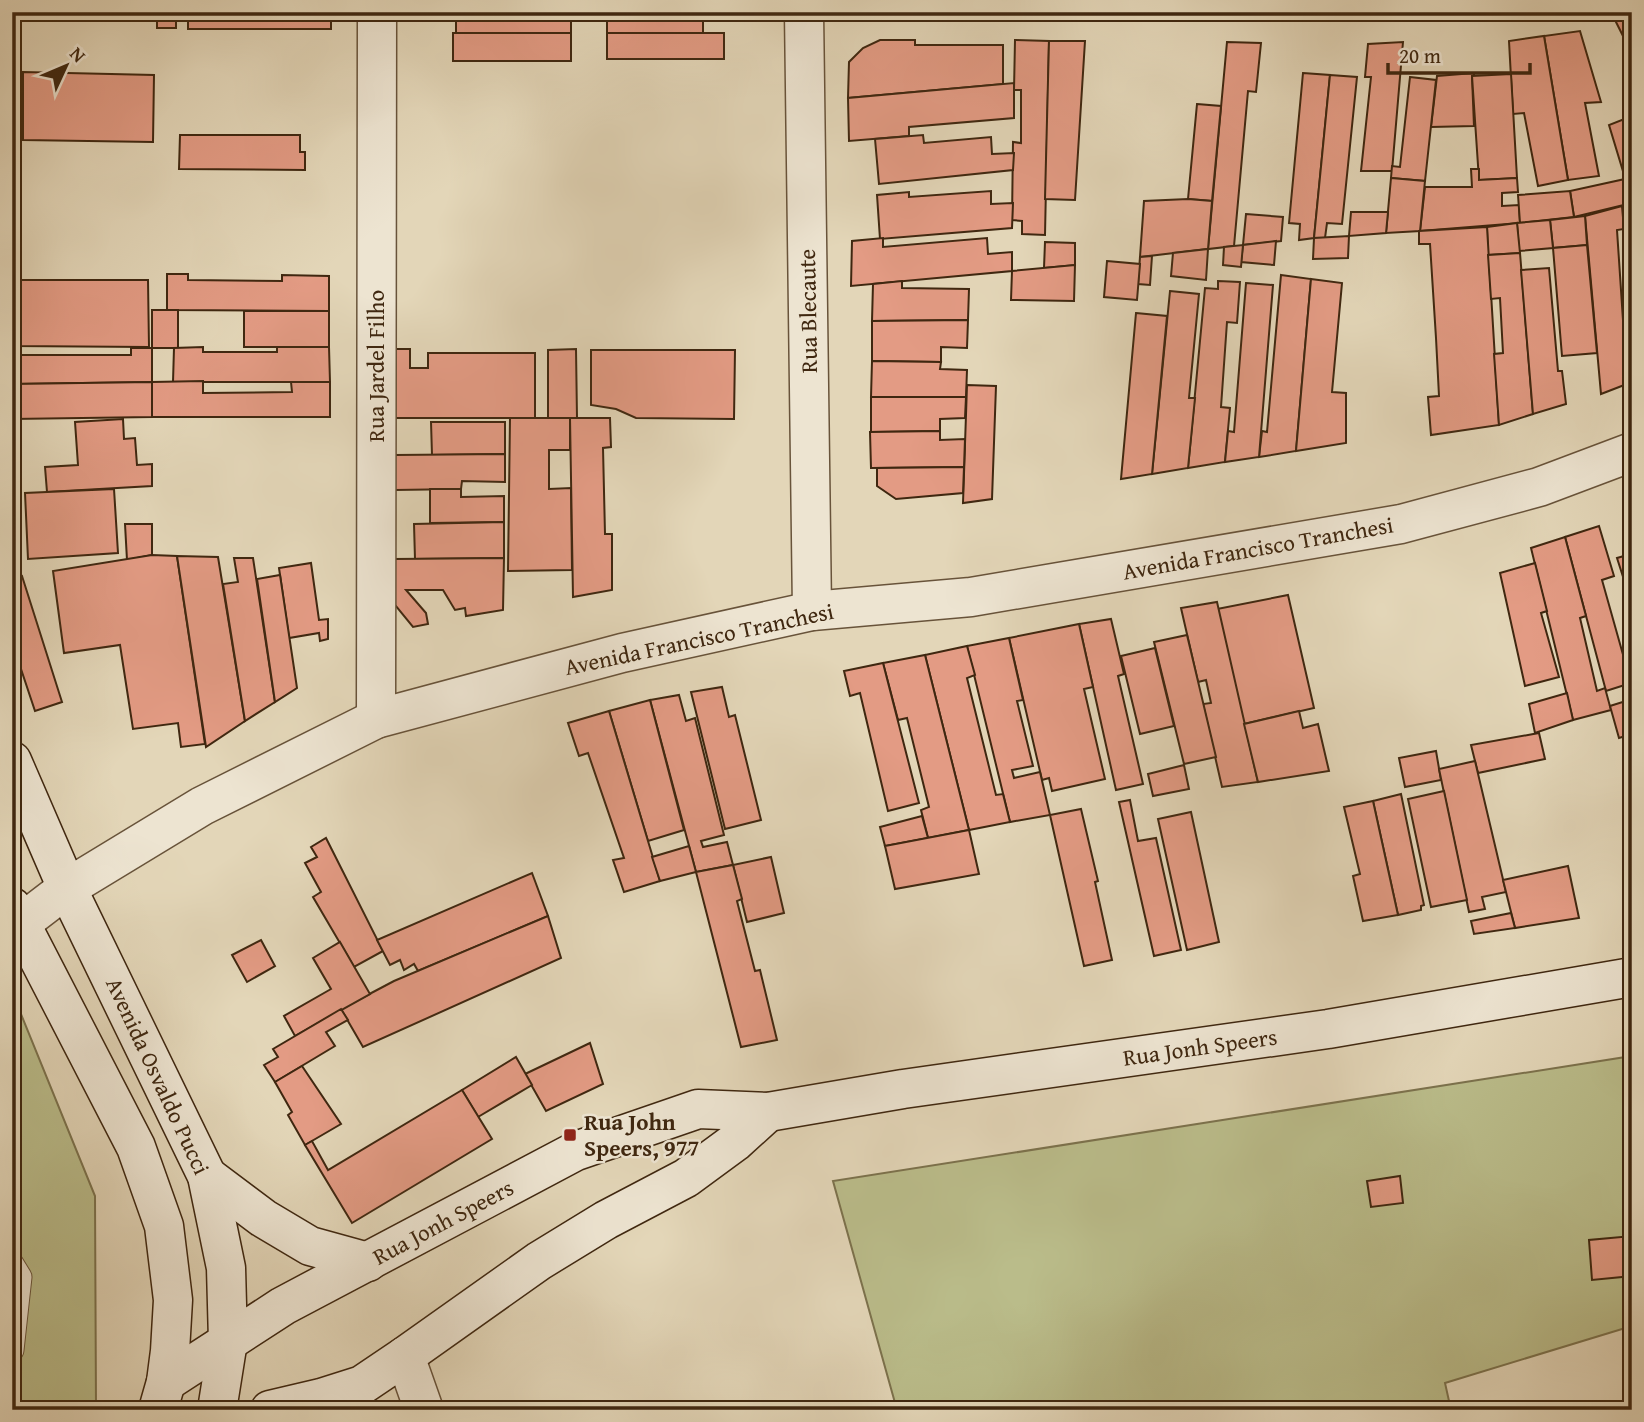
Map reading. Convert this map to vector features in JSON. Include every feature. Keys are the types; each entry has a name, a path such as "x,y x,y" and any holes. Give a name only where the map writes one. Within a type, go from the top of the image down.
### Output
{"main road":[{"name":"Rua Jardel Filho","path":"376,719 377,12"},
{"name":"Rua Blecaute","path":"804,12 812,611"},
{"name":"Avenida Francisco Tranchesi","path":"16,915 67,888 202,806 376,719 622,653 812,611 971,597 1401,524 1539,487 1632,452"},
{"name":"Avenida Osvaldo Pucci","path":"12,761 67,888 207,1176 226,1268 228,1342 217,1410"},
{"path":"16,915 136,1147 164,1226 173,1300 170,1351 162,1396"},
{"name":"Rua Jonh Speers","path":"162,1396 228,1342 283,1306 576,1151 698,1109 768,1112 1328,1029 1632,977"},
{"path":"270,1410 311,1401 349,1397 538,1261 606,1220 686,1178 735,1142 768,1112"},
{"path":"207,1176 263,1218 310,1246 368,1262"},
{"path":"405,1356 424,1410"}],"lane":[{"path":"12,1264 20,1277 12,1350"}],"green space":[{"path":"12,992 95,1196 96,1410 12,1410"},
{"path":"1632,1056 1632,1326 1445,1383 1451,1410 897,1410 833,1181"}],"building":[{"path":"157,12 176,12 176,28 157,28"},
{"path":"188,12 331,12 331,29 188,29"},
{"path":"456,12 571,12 571,33 456,33"},
{"path":"607,12 703,12 703,33 607,33"},
{"path":"1626,12 1632,12 1632,54 1615,20"},
{"path":"1580,31 1601,102 1585,103 1599,176 1568,180 1544,36"},
{"path":"453,33 571,33 571,61 453,61"},
{"path":"607,33 724,33 724,59 607,59"},
{"path":"1544,36 1568,180 1538,186 1524,113 1513,114 1509,41"},
{"path":"880,40 915,40 915,45 1003,45 1003,84 848,98 849,62 863,48"},
{"path":"1015,40 1049,41 1045,235 1022,234 1022,221 1012,220 1013,142 1021,143 1021,90 1014,90"},
{"path":"1049,41 1085,41 1075,200 1045,199"},
{"path":"1227,42 1261,43 1256,92 1248,91 1234,246 1208,249"},
{"path":"1403,42 1392,171 1361,171 1371,77 1365,77 1368,44"},
{"path":"23,72 154,75 153,142 23,140"},
{"path":"1303,73 1330,75 1314,238 1299,240 1300,224 1289,223"},
{"path":"1474,73 1474,126 1431,127 1437,76"},
{"path":"1511,74 1517,178 1479,180 1472,76"},
{"path":"1330,75 1357,77 1342,224 1327,223 1325,238 1314,238"},
{"path":"1410,77 1436,80 1425,181 1391,178 1392,166 1400,167"},
{"path":"1014,83 1014,118 909,127 909,136 849,141 848,98"},
{"path":"1197,104 1221,106 1212,201 1188,199"},
{"path":"1632,116 1632,201 1609,125"},
{"path":"180,135 300,135 300,152 305,152 305,170 179,169"},
{"path":"923,135 924,143 991,137 992,154 1014,153 1013,170 879,184 875,139"},
{"path":"1471,169 1479,169 1479,180 1517,178 1518,192 1502,193 1502,206 1519,205 1520,223 1420,231 1425,187 1472,187"},
{"path":"1391,178 1425,181 1420,231 1386,233"},
{"path":"1625,179 1632,203 1574,217 1570,191"},
{"path":"991,191 991,204 1013,203 1012,228 880,239 877,195 909,192 909,197"},
{"path":"1570,191 1574,217 1520,223 1518,195"},
{"path":"1144,201 1212,201 1208,249 1140,257"},
{"path":"1622,206 1624,229 1617,230 1623,320 1630,319 1632,382 1601,394 1585,216"},
{"path":"1351,212 1388,212 1386,233 1349,236"},
{"path":"1246,214 1283,217 1281,241 1243,245"},
{"path":"1585,216 1587,245 1553,248 1550,220"},
{"path":"1550,220 1553,248 1519,251 1517,223"},
{"path":"1517,223 1520,253 1488,255 1487,227"},
{"path":"1632,226 1632,341 1624,227"},
{"path":"1487,227 1499,425 1431,435 1428,397 1439,396 1436,338 1430,244 1419,244 1419,231"},
{"path":"1349,236 1348,258 1313,259 1314,238"},
{"path":"883,238 883,247 987,238 988,254 1012,252 1012,271 851,286 852,241"},
{"path":"1276,241 1274,265 1241,262 1243,245"},
{"path":"1045,242 1075,243 1075,265 1044,268"},
{"path":"1243,245 1241,267 1223,265 1224,247"},
{"path":"1587,245 1597,353 1562,356 1553,248"},
{"path":"1208,249 1206,280 1171,276 1173,253"},
{"path":"1520,253 1533,414 1499,425 1494,354 1503,353 1500,298 1491,299 1488,255"},
{"path":"1152,256 1150,285 1138,284 1140,257"},
{"path":"1107,261 1140,264 1137,300 1104,297"},
{"path":"1075,265 1074,301 1011,300 1012,271"},
{"path":"1549,268 1558,371 1562,371 1566,404 1533,414 1521,270"},
{"path":"167,274 188,274 188,280 282,281 282,275 329,276 329,311 167,310"},
{"path":"1281,275 1311,279 1296,451 1259,457 1262,431 1267,432"},
{"path":"1311,279 1342,283 1332,392 1346,393 1346,443 1296,451"},
{"path":"12,280 148,280 149,347 12,346"},
{"path":"902,281 902,288 969,289 968,320 872,321 873,284"},
{"path":"1218,281 1240,282 1237,323 1227,322 1221,407 1230,408 1225,462 1188,468 1205,288 1218,289"},
{"path":"1246,283 1273,285 1259,457 1225,462 1228,431 1234,432"},
{"path":"1170,291 1199,294 1189,398 1195,398 1188,468 1152,474"},
{"path":"152,310 178,310 178,348 152,348"},
{"path":"244,311 329,311 329,347 244,347"},
{"path":"1136,313 1167,316 1152,474 1121,479"},
{"path":"968,320 967,348 941,347 941,362 872,361 872,321"},
{"path":"203,347 203,352 277,352 277,347 329,347 330,382 173,382 174,348"},
{"path":"131,348 152,348 152,382 12,384 12,355 131,355"},
{"path":"395,349 410,349 410,368 428,368 428,353 535,353 535,418 395,418"},
{"path":"576,349 577,418 548,419 548,350"},
{"path":"591,350 735,350 734,419 636,418 616,409 591,405"},
{"path":"872,361 941,362 940,369 967,370 966,397 871,397"},
{"path":"203,381 203,393 292,392 291,382 330,382 330,417 152,417 152,382"},
{"path":"152,382 152,417 12,419 12,384"},
{"path":"967,385 996,386 992,499 963,503"},
{"path":"871,397 966,397 965,418 940,419 940,431 871,432"},
{"path":"510,418 570,418 570,450 549,450 549,489 571,488 572,570 508,571"},
{"path":"570,418 610,418 611,447 603,448 605,534 612,534 612,590 573,597"},
{"path":"123,419 124,439 135,438 137,465 152,464 152,486 47,492 45,467 78,465 75,422"},
{"path":"431,422 505,422 505,454 432,455"},
{"path":"940,431 940,440 965,439 964,467 871,468 870,432"},
{"path":"505,454 505,482 462,481 461,489 395,490 395,455"},
{"path":"964,467 963,493 896,499 877,486 877,468"},
{"path":"114,489 118,553 28,559 25,493"},
{"path":"430,489 461,489 461,497 504,496 504,522 430,523"},
{"path":"504,522 504,558 415,559 414,524"},
{"path":"125,524 152,524 152,555 127,560"},
{"path":"1599,526 1614,576 1602,580 1631,683 1606,691 1565,537"},
{"path":"1565,537 1586,616 1580,618 1597,691 1605,688 1611,710 1573,720 1531,548"},
{"path":"1632,554 1632,605 1617,558"},
{"path":"152,555 177,556 205,744 181,747 178,723 133,729 120,645 64,653 53,571"},
{"path":"177,556 218,557 245,721 206,747"},
{"path":"234,558 253,558 275,702 245,721 223,584 238,582"},
{"path":"504,558 503,610 466,616 465,608 455,610 443,590 406,590 426,613 428,624 413,627 395,605 394,559"},
{"path":"311,563 319,620 328,619 328,639 320,641 319,633 289,638 279,568"},
{"path":"1535,563 1547,611 1541,613 1559,677 1525,686 1500,573"},
{"path":"280,575 297,688 275,702 257,579"},
{"path":"22,576 62,702 35,711 12,642 12,578"},
{"path":"1288,595 1314,708 1244,724 1217,609"},
{"path":"1217,602 1258,782 1222,787 1203,704 1211,703 1206,680 1198,682 1181,608"},
{"path":"1111,619 1124,674 1118,676 1143,784 1116,790 1079,624"},
{"path":"1079,624 1093,687 1084,689 1105,779 1052,791 1049,778 1042,780 1009,638"},
{"path":"1187,635 1216,757 1184,764 1154,642"},
{"path":"1009,638 1023,700 1017,701 1033,766 1012,770 1014,778 1040,772 1050,815 1010,822 967,646"},
{"path":"967,646 975,675 967,678 996,795 1003,794 1010,822 969,830 925,655"},
{"path":"1155,648 1174,726 1140,734 1121,656"},
{"path":"925,655 969,830 928,838 921,810 929,807 907,718 898,720 883,663"},
{"path":"883,663 919,803 888,811 860,693 850,696 844,671"},
{"path":"722,687 729,717 735,715 761,820 725,829 691,692"},
{"path":"1567,693 1573,720 1535,733 1529,704"},
{"path":"679,695 686,721 695,718 724,835 701,841 703,847 727,842 733,865 696,872 650,700"},
{"path":"1632,699 1632,734 1619,738 1610,706"},
{"path":"650,700 684,830 648,841 609,711"},
{"path":"609,711 660,881 624,892 613,860 624,858 588,753 579,756 568,723"},
{"path":"1299,711 1303,728 1318,724 1329,771 1258,782 1244,724"},
{"path":"1539,733 1545,759 1478,773 1471,745"},
{"path":"1436,751 1441,780 1405,787 1399,758"},
{"path":"1475,761 1506,892 1482,897 1485,909 1469,912 1439,769"},
{"path":"1184,765 1189,789 1153,796 1148,774"},
{"path":"1444,791 1467,900 1431,907 1408,799"},
{"path":"1401,794 1424,905 1421,910 1398,915 1373,801"},
{"path":"1130,800 1138,841 1156,838 1181,950 1154,956 1119,802"},
{"path":"1373,801 1398,915 1363,921 1353,876 1360,874 1344,807"},
{"path":"1081,809 1098,881 1095,882 1112,960 1084,966 1050,815"},
{"path":"1191,812 1219,942 1187,950 1158,819"},
{"path":"922,816 928,838 885,846 880,827"},
{"path":"969,830 979,874 895,889 885,846"},
{"path":"326,838 383,951 354,967 313,897 321,892 305,863 317,857 311,847"},
{"path":"689,846 696,872 660,881 652,857"},
{"path":"771,857 784,913 747,922 733,865"},
{"path":"733,865 742,899 737,901 755,971 760,970 777,1040 741,1047 696,872"},
{"path":"1568,866 1579,918 1515,928 1503,880"},
{"path":"532,873 548,916 418,971 414,964 404,970 400,960 390,965 377,940"},
{"path":"1511,913 1515,928 1474,934 1471,921"},
{"path":"548,916 561,958 363,1047 341,1009 394,981"},
{"path":"261,940 275,966 247,982 232,955"},
{"path":"340,942 370,994 295,1036 284,1016 331,989 313,958"},
{"path":"341,1009 348,1020 326,1032 335,1046 275,1082 264,1065 278,1057 273,1049"},
{"path":"590,1043 603,1084 546,1111 525,1074"},
{"path":"516,1057 532,1085 478,1117 462,1090"},
{"path":"302,1066 341,1124 305,1145 288,1115 292,1112 275,1082"},
{"path":"462,1090 492,1139 352,1223 305,1145 312,1141 328,1170"},
{"path":"1400,1176 1403,1203 1371,1207 1367,1181"},
{"path":"1632,1236 1632,1276 1592,1280 1589,1240"},
{"path":"1632,1395 1632,1410 1629,1410 1627,1397"}],"place":[{"name":"Rua John Speers, 977","path":"570,1135"}]}
